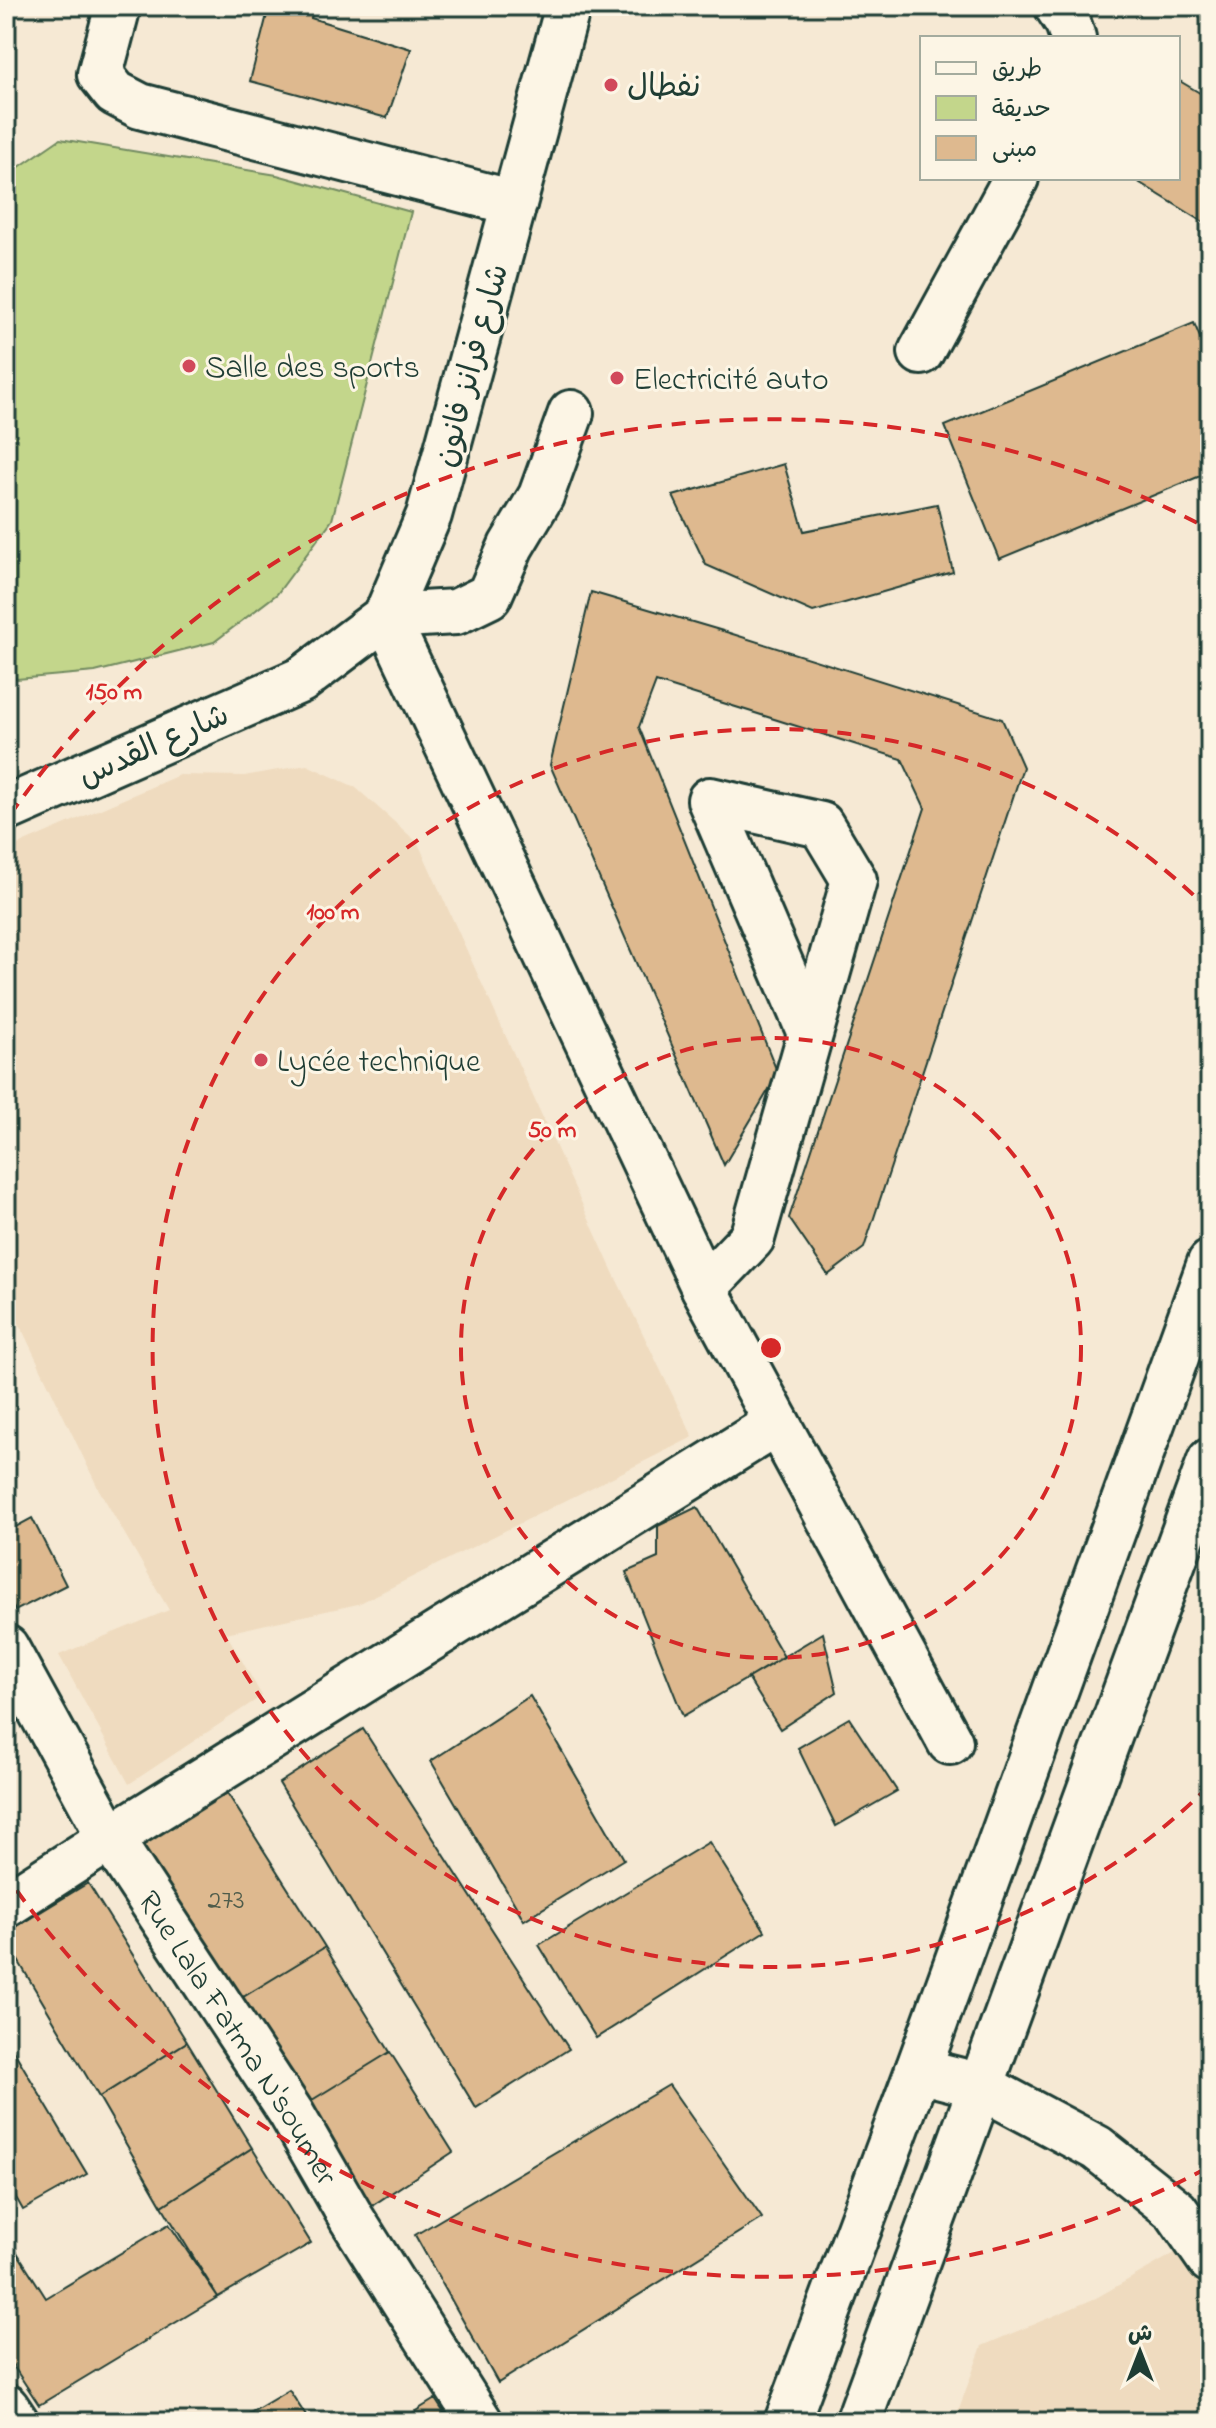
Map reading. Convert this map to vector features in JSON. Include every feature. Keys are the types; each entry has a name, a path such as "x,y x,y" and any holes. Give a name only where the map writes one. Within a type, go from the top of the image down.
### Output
{"main road":[{"path":"118,6 100,74 115,93 140,106 514,203"},
{"name":"شارع فرانز فانون","path":"301,680 386,616 429,515 568,6"},
{"path":"1057,6 1072,36"},
{"path":"921,352 1015,180"},
{"path":"571,413 541,496 511,546 489,596 456,612 386,616 704,1288 950,1742"},
{"name":"شارع القدس","path":"6,809 301,680"},
{"path":"704,1288 752,1238 854,880 821,825 710,800 810,1033"},
{"path":"787,2422 1210,1263"},
{"path":"6,1905 777,1423"},
{"path":"858,2422 1210,1461"},
{"name":"Rue Lala Fatma N'soumer","path":"6,1648 110,1838 291,2113 352,2219 480,2422"},
{"path":"918,2070 981,2086 1097,2148 1176,2211 1210,2260"},
{"path":"6,2407 16,2422"}],"shaded area":[{"name":"Lycée technique","path":"307,765 355,787 418,843 612,1270 693,1437 358,1604 226,1633 262,1696 129,1784 59,1655 169,1610 98,1488 6,1296 6,850 179,775 244,776"},
{"path":"1210,2233 1210,2422 954,2422 982,2346 1096,2298"}],"green space":[{"name":"Salle des sports","path":"60,139 277,175 411,212 332,520 277,594 214,642 95,672 17,679 6,673 6,176"}],"building":[{"path":"248,6 315,6 311,18 411,49 387,118 250,81 268,11"},
{"path":"1180,81 1210,99 1210,226 1135,180 1180,180"},
{"path":"1194,323 1210,361 1210,472 999,559 945,426"},
{"path":"784,464 804,531 937,504 953,572 813,612 706,565 673,496"},
{"path":"591,592 1002,719 1023,767 864,1248 828,1275 789,1218 925,808 902,759 656,682 639,727 778,1074 724,1165 550,765"},
{"path":"697,1507 784,1657 683,1716 626,1572 658,1558 658,1526"},
{"path":"32,1518 66,1585 15,1611 6,1591 6,1532"},
{"path":"823,1633 837,1692 780,1729 748,1678"},
{"path":"530,1696 624,1859 524,1920 431,1761"},
{"path":"849,1718 897,1791 836,1826 798,1748"},
{"path":"363,1729 569,2049 476,2108 279,1783"},
{"path":"226,1791 325,1947 225,2008 129,1849"},
{"path":"709,1842 765,1931 596,2038 539,1945"},
{"path":"88,1883 187,2042 99,2097 6,1940 6,1933"},
{"path":"325,1947 390,2052 291,2113 225,2008"},
{"path":"187,2042 252,2148 162,2206 99,2097"},
{"path":"9,2043 87,2174 23,2210 6,2180 6,2045"},
{"path":"390,2052 453,2152 352,2219 291,2113"},
{"path":"669,2085 762,2218 498,2383 415,2235"},
{"path":"252,2148 311,2243 218,2297 162,2206"},
{"path":"169,2224 218,2297 39,2405 6,2355 6,2235 46,2298"},
{"path":"289,2390 310,2422 235,2422"},
{"path":"435,2399 450,2422 398,2422"}],"place":[{"name":"نفطال","path":"611,85"},
{"name":"Salle des sports","path":"189,366"},
{"name":"Electricité auto","path":"617,378"},
{"name":"Lycée technique","path":"261,1060"}]}
